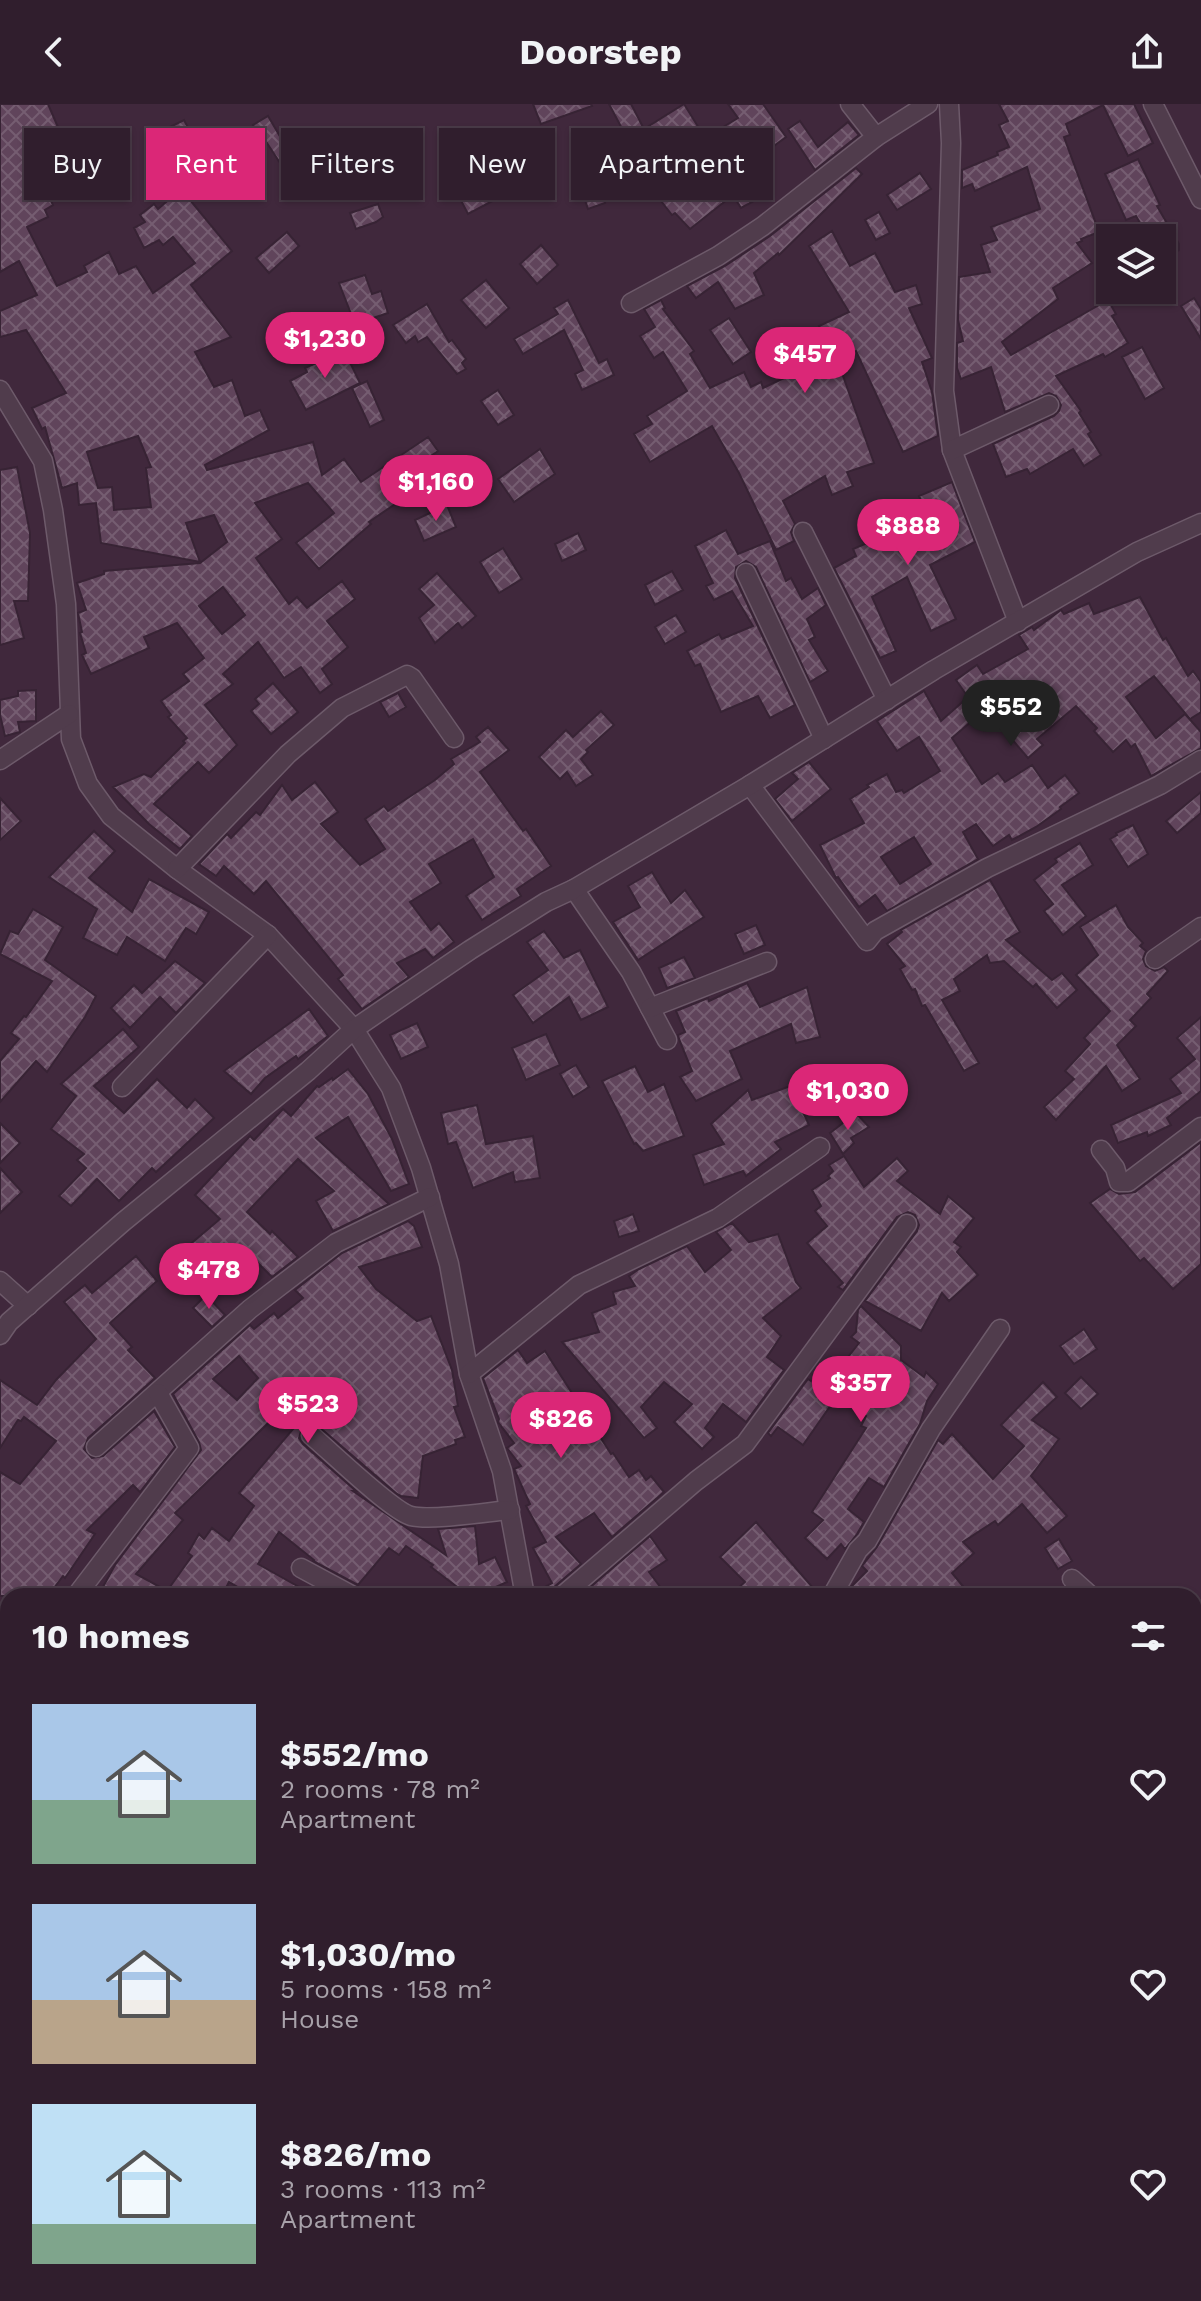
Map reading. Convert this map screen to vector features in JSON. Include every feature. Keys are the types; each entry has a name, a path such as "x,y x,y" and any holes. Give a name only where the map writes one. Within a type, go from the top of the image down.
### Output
{"street":[{"path":"850,104 876,137"},
{"path":"631,303 718,256 763,226 876,137 928,104"},
{"path":"949,104 951,143 944,391 952,450 1018,622"},
{"path":"1153,104 1201,199"},
{"path":"0,390 43,461 66,604 71,739 88,784 111,816 268,935 354,1029 391,1088 421,1168 449,1264 469,1374 502,1471 524,1588"},
{"path":"952,450 1049,405"},
{"path":"0,1335 9,1322 123,1222 308,1071 354,1029 470,950 546,902 574,889 750,785 934,670 1137,552 1201,523"},
{"path":"803,532 887,700"},
{"path":"746,573 824,739"},
{"path":"177,869 288,754 342,708 407,675 454,738"},
{"path":"0,760 69,714"},
{"path":"750,785 867,941 875,931 987,868 1160,785 1201,760"},
{"path":"574,889 631,972 667,1040"},
{"path":"1155,959 1201,927"},
{"path":"122,1087 268,935"},
{"path":"650,1008 767,962"},
{"path":"1101,1150 1115,1168 1119,1182 1128,1182 1201,1127"},
{"path":"469,1374 579,1285 718,1218 820,1147"},
{"path":"96,1447 250,1309 336,1243 430,1197"},
{"path":"571,1588 696,1481 745,1444 907,1224"},
{"path":"0,1281 28,1306"},
{"path":"837,1588 931,1429 1000,1329"},
{"path":"82,1588 189,1448 158,1393"},
{"path":"311,1435 394,1506 411,1516 510,1510"},
{"path":"301,1568 338,1588"},
{"path":"1072,1579 1082,1588"}],"building":[{"path":"0,104 48,104 58,128 24,128 24,200 51,200 53,205 45,210 48,217 27,227 57,286 87,272 84,266 109,252 119,274 136,266 153,293 195,263 173,237 163,245 159,240 144,248 134,228 145,222 140,215 154,204 158,209 168,200 190,200 232,251 191,285 231,337 195,352 214,387 232,380 245,416 260,410 269,430 205,465 207,470 313,442 322,475 344,459 361,482 428,437 438,451 390,484 401,500 369,522 371,524 319,569 296,543 334,513 308,483 255,503 282,539 256,558 289,604 297,597 307,608 342,581 355,599 327,621 348,647 322,669 332,684 320,693 301,667 284,678 258,642 223,674 233,684 205,705 237,745 209,773 198,762 154,804 192,836 180,849 149,824 113,787 144,774 151,777 185,743 183,741 187,738 168,717 171,715 161,701 189,681 183,674 204,658 177,623 144,637 149,648 91,674 82,655 86,653 78,613 86,610 77,583 104,574 104,571 200,563 227,542 214,515 186,523 200,562 101,543 96,503 79,505 77,483 62,488 45,427 42,429 32,408 66,393 26,330 0,337 0,311 37,295 19,261 0,272","holes":["138,436 151,467 146,468 151,507 114,510 112,487 98,488 87,452","223,587 245,615 222,634 199,606"]},
{"path":"533,104 591,104 592,106 541,124"},
{"path":"609,104 631,104 643,128 622,128"},
{"path":"684,104 699,128 646,128"},
{"path":"728,104 763,104 786,137 773,147 773,128 722,128 738,118"},
{"path":"999,104 1134,104 1153,143 1128,156 1103,105 1066,124 1070,135 1064,137 1096,224 1096,233 1077,243 1092,263 1053,288 1058,299 1002,342 1011,355 1101,304 1110,304 1116,314 1112,316 1128,343 1105,357 1103,354 1056,376 1081,411 1079,413 1091,432 1088,434 1101,455 1084,466 1073,449 1030,474 1027,469 1006,477 993,444 1054,416 1061,405 1056,396 1049,393 1005,412 991,367 961,379 957,368 957,343 963,341 958,320 959,277 990,272 981,245 997,240 991,227 1040,209 1027,167 975,191 972,184 962,188 962,170 1009,147 999,125 1008,121"},
{"path":"268,116 281,138 281,164 267,143 265,145 265,128 255,128 253,125"},
{"path":"184,120 188,128 171,128"},
{"path":"800,121 818,147 848,122 859,135 815,170 788,129"},
{"path":"1138,159 1167,224 1141,224 1136,216 1126,220 1105,174"},
{"path":"856,168 862,174 779,255 754,273 764,295 735,309 718,282 696,298 687,286 725,266 770,236"},
{"path":"920,173 931,189 897,210 887,195"},
{"path":"461,200 494,200 468,214"},
{"path":"585,200 604,200 605,203 588,209"},
{"path":"660,200 727,200 690,229 675,213 672,215"},
{"path":"736,200 756,200 741,208"},
{"path":"378,204 383,217 356,229 350,213"},
{"path":"879,212 890,233 876,240 865,220"},
{"path":"832,231 850,266 875,253 895,292 916,285 922,304 909,308 932,358 922,362 932,392 938,436 903,452 856,351 837,359 874,463 847,472 853,486 832,495 825,476 783,501 795,524 791,532 794,541 776,550 739,473 712,426 650,462 634,434 652,424 647,416 687,391 663,352 654,358 640,336 655,327 644,309 661,300 663,309 694,351 690,354 710,388 744,372 751,387 761,382 763,388 805,368 808,373 836,359 819,326 849,312 809,246"},
{"path":"287,232 299,246 269,273 256,258"},
{"path":"541,245 558,265 537,284 520,264"},
{"path":"365,275 372,294 381,291 388,313 355,324 339,283"},
{"path":"486,280 509,308 486,328 461,300"},
{"path":"1194,298 1201,309 1201,339 1181,306"},
{"path":"568,300 599,363 607,359 614,375 582,390 575,374 583,370 564,330 523,354 514,339 558,314 554,308"},
{"path":"427,304 449,342 452,340 466,359 462,363 466,369 457,374 427,337 418,342 415,336 406,343 393,325"},
{"path":"729,318 751,352 733,364 710,330"},
{"path":"1142,347 1164,388 1145,399 1122,357"},
{"path":"344,350 360,383 306,410 290,381 307,372 305,368"},
{"path":"367,381 384,420 370,427 352,388"},
{"path":"498,390 514,415 498,425 481,401"},
{"path":"540,449 555,474 514,502 498,479"},
{"path":"17,467 30,533 28,601 14,601 24,638 0,645 0,470"},
{"path":"952,482 975,542 930,565 956,619 931,631 907,577 872,597 896,651 880,658 834,568 856,556 853,549 874,540 877,547 934,530 919,496"},
{"path":"447,505 456,527 424,541 415,520"},
{"path":"726,530 738,554 770,541 786,581 791,578 802,599 818,588 826,605 807,619 815,637 809,640 828,671 810,682 756,567 746,561 736,567 735,578 795,705 770,718 758,696 721,712 700,664 695,666 687,651 719,634 722,639 753,626 732,591 714,600 706,586 713,583 695,546"},
{"path":"578,533 586,550 562,561 555,544"},
{"path":"503,548 522,579 499,593 480,562"},
{"path":"672,571 683,590 655,605 645,585"},
{"path":"437,573 476,616 462,628 458,623 435,643 419,618 434,605 419,589"},
{"path":"1140,597 1163,640 1166,638 1188,676 1193,671 1201,682 1201,712 1190,719 1154,676 1126,697 1156,738 1185,714 1201,732 1201,748 1151,776 1135,744 1131,747 1126,740 1113,752 1094,731 1097,728 1076,706 1037,739 1043,745 1028,758 986,709 952,738 982,784 998,773 1005,782 1032,765 1048,788 1065,775 1079,793 1036,827 1012,840 1009,835 993,846 976,824 963,832 978,859 887,911 875,895 859,907 836,878 820,845 864,823 850,799 869,787 867,785 887,774 896,792 902,790 904,793 940,771 919,737 897,751 877,721 924,691 941,721 968,697 956,680 977,665 983,674 1028,649 1019,635 1032,627 1034,630 1061,610 1064,614 1089,603 1094,614","holes":["914,837 931,864 900,884 881,857"]},
{"path":"676,615 686,632 665,644 655,627"},
{"path":"273,683 298,712 271,734 251,711 259,704 255,699"},
{"path":"36,690 36,721 18,722 20,732 5,736 0,700 18,696 18,691"},
{"path":"398,693 406,707 389,717 380,702"},
{"path":"601,711 614,725 586,750 588,752 581,759 593,775 576,786 567,772 560,779 539,757 566,730 573,737"},
{"path":"488,727 509,750 480,772 551,866 517,889 521,896 482,920 466,896 494,877 473,839 429,864 441,883 410,902 431,930 439,923 454,942 433,958 425,949 397,963 409,977 362,1009 338,979 343,975 266,881 254,894 224,866 216,876 199,864 227,834 231,838 256,812 260,815 282,785 292,800 315,782 338,812 321,824 360,865 385,849 365,819 384,806 388,811 435,780 454,764 451,759 480,742 476,737"},
{"path":"809,762 831,789 792,821 775,799 798,779 792,773"},
{"path":"1201,792 1201,813 1177,833 1166,821"},
{"path":"0,798 21,821 0,840"},
{"path":"1133,825 1148,854 1128,867 1110,839"},
{"path":"94,831 115,851 89,878 132,912 149,879 209,912 196,934 186,928 165,961 127,937 117,955 83,938 97,909 49,877"},
{"path":"1080,843 1093,865 1062,885 1086,916 1063,935 1044,911 1053,904 1034,880 1057,862 1055,859"},
{"path":"652,872 671,903 685,890 704,917 638,960 613,922 640,907 628,886"},
{"path":"990,880 1020,932 1006,940 1052,980 1062,973 1077,990 1057,1008 1036,984 1033,987 1004,961 990,963 987,955 954,979 960,991 942,1000 979,1063 964,1071 900,969 905,966 887,944 901,930"},
{"path":"1116,905 1128,927 1143,943 1140,946 1146,951 1143,959 1146,966 1155,971 1164,967 1168,971 1147,994 1151,998 1130,1020 1136,1026 1117,1045 1140,1079 1122,1091 1106,1066 1056,1120 1044,1107 1074,1079 1065,1071 1090,1044 1084,1038 1110,1011 1076,975 1098,955 1080,927"},
{"path":"33,909 63,927 45,960 96,996 47,1072 36,1061 0,1102 0,1061 19,1039 11,1033 52,981 0,954 10,931 18,934"},
{"path":"756,925 765,945 744,954 735,934"},
{"path":"544,931 564,958 580,950 608,1007 581,1020 569,997 533,1023 513,995 548,970 527,942"},
{"path":"684,957 695,978 667,988 659,968"},
{"path":"175,961 205,983 176,1013 160,997 130,1028 111,1008 134,985 142,993"},
{"path":"747,983 760,1007 807,987 820,1037 796,1043 791,1024 730,1051 742,1079 696,1101 680,1077 692,1071 679,1039 678,1035 685,1032 676,1011 708,998 709,1001"},
{"path":"309,1009 328,1036 298,1059 296,1056 265,1078 251,1094 224,1071"},
{"path":"1201,1017 1201,1091 1167,1118 1171,1125 1148,1136 1147,1132 1118,1143 1111,1125 1181,1093 1170,1079 1195,1059 1177,1038"},
{"path":"417,1023 428,1047 401,1059 390,1035"},
{"path":"123,1029 139,1047 94,1086 124,1113 157,1079 187,1108 195,1099 214,1118 156,1172 152,1168 119,1201 97,1179 71,1206 59,1196 86,1168 77,1160 84,1154 51,1129 76,1096 61,1084"},
{"path":"546,1034 560,1065 526,1080 512,1048"},
{"path":"576,1065 589,1087 573,1097 560,1074"},
{"path":"635,1066 648,1092 664,1084 684,1136 643,1151 634,1144 602,1081"},
{"path":"348,1069 368,1094 392,1139 409,1184 391,1191 348,1117 316,1138 389,1204 333,1231 316,1201 334,1191 298,1159 247,1212 298,1257 272,1277 254,1259 245,1273 231,1254 208,1273 187,1247 220,1219 195,1195 250,1136 254,1140 283,1109 291,1116 317,1086 333,1080"},
{"path":"804,1081 811,1098 799,1103 809,1125 775,1142 781,1149 746,1176 743,1171 704,1185 693,1155 724,1144 711,1124 748,1090 752,1100"},
{"path":"477,1105 486,1144 533,1136 540,1178 515,1182 513,1172 473,1188 456,1142 448,1144 441,1113"},
{"path":"856,1113 869,1127 851,1138 854,1143 843,1154 830,1133"},
{"path":"0,1123 20,1143 0,1163"},
{"path":"1201,1142 1201,1264 1173,1289 1144,1258 1140,1261 1090,1203 1110,1189 1119,1194 1135,1192"},
{"path":"844,1156 864,1187 897,1158 908,1171 897,1181 940,1214 948,1196 974,1218 954,1242 961,1247 957,1252 978,1275 949,1301 942,1293 921,1331 865,1301 917,1231 919,1225 915,1215 908,1212 897,1217 843,1290 838,1287 843,1283 807,1243 827,1226 815,1211 821,1206 812,1190 830,1178 828,1176 833,1171 829,1165"},
{"path":"0,1168 22,1192 0,1213"},
{"path":"633,1214 639,1231 619,1237 614,1221"},
{"path":"408,1221 414,1226 422,1247 359,1267 376,1289 417,1321 431,1316 452,1370 458,1406 454,1407 465,1437 455,1440 456,1444 423,1456 418,1498 397,1494 318,1426 306,1424 299,1438 356,1491 353,1491 446,1555 438,1529 475,1526 479,1564 495,1557 507,1582 494,1588 459,1588 406,1546 399,1555 389,1548 358,1585 313,1561 279,1532 258,1564 301,1588 239,1588 229,1582 226,1588 169,1588 192,1556 188,1553 199,1534 204,1539 212,1528 229,1541 254,1506 239,1493 304,1416 290,1402 175,1513 183,1520 136,1574 162,1588 102,1588 115,1565 201,1450 173,1394 250,1325 254,1329 274,1313 278,1318 303,1298 295,1290 342,1253","holes":["239,1356 258,1378 237,1400 213,1379"]},
{"path":"732,1223 749,1242 778,1234 801,1288 763,1318 781,1336 767,1357 784,1370 746,1422 723,1404 705,1428 714,1437 702,1449 674,1422 692,1404 664,1382 641,1407 657,1428 644,1438 562,1342 599,1332 592,1313 616,1304 613,1292 635,1286 629,1276 639,1269 687,1246 705,1272 731,1250 716,1232"},
{"path":"136,1256 157,1281 110,1323 132,1347 128,1350 155,1378 88,1438 84,1449 92,1458 103,1456 154,1411 175,1447 140,1492 133,1485 87,1530 95,1534 65,1578 63,1576 54,1588 0,1588 0,1472 20,1484 56,1441 24,1417 18,1420 0,1448 0,1380 37,1405 56,1380 96,1339 64,1302 85,1285 92,1293"},
{"path":"206,1295 225,1315 212,1327 193,1308"},
{"path":"861,1306 901,1346 901,1360 924,1377 926,1372 938,1384 927,1401 920,1424 884,1487 869,1478 848,1509 864,1522 857,1534 845,1549 841,1544 827,1559 805,1538 823,1520 812,1512 866,1428 861,1426 866,1416 838,1395 803,1445 778,1427 771,1436 768,1433 808,1379 823,1389 859,1343 851,1337 856,1332"},
{"path":"1084,1329 1097,1349 1074,1364 1060,1346"},
{"path":"518,1350 527,1363 545,1351 629,1477 639,1470 646,1480 651,1476 664,1492 612,1537 594,1513 556,1537 581,1564 554,1588 543,1588 552,1583 533,1548 546,1542 526,1506 530,1504 514,1469 521,1466 507,1448 514,1443 498,1422 483,1378"},
{"path":"1081,1377 1098,1394 1081,1409 1065,1393"},
{"path":"1043,1382 1057,1397 1032,1420 1059,1439 1031,1476 1067,1516 1047,1533 1022,1504 998,1525 995,1521 963,1542 974,1553 952,1573 964,1588 850,1588 867,1571 862,1566 877,1547 938,1440 943,1444 952,1434 993,1479 1024,1446 1001,1425"},
{"path":"756,1522 813,1588 738,1588 745,1582 720,1557"},
{"path":"650,1536 667,1560 649,1572 661,1588 589,1588"},
{"path":"1059,1539 1072,1561 1058,1569 1045,1548"}]}
